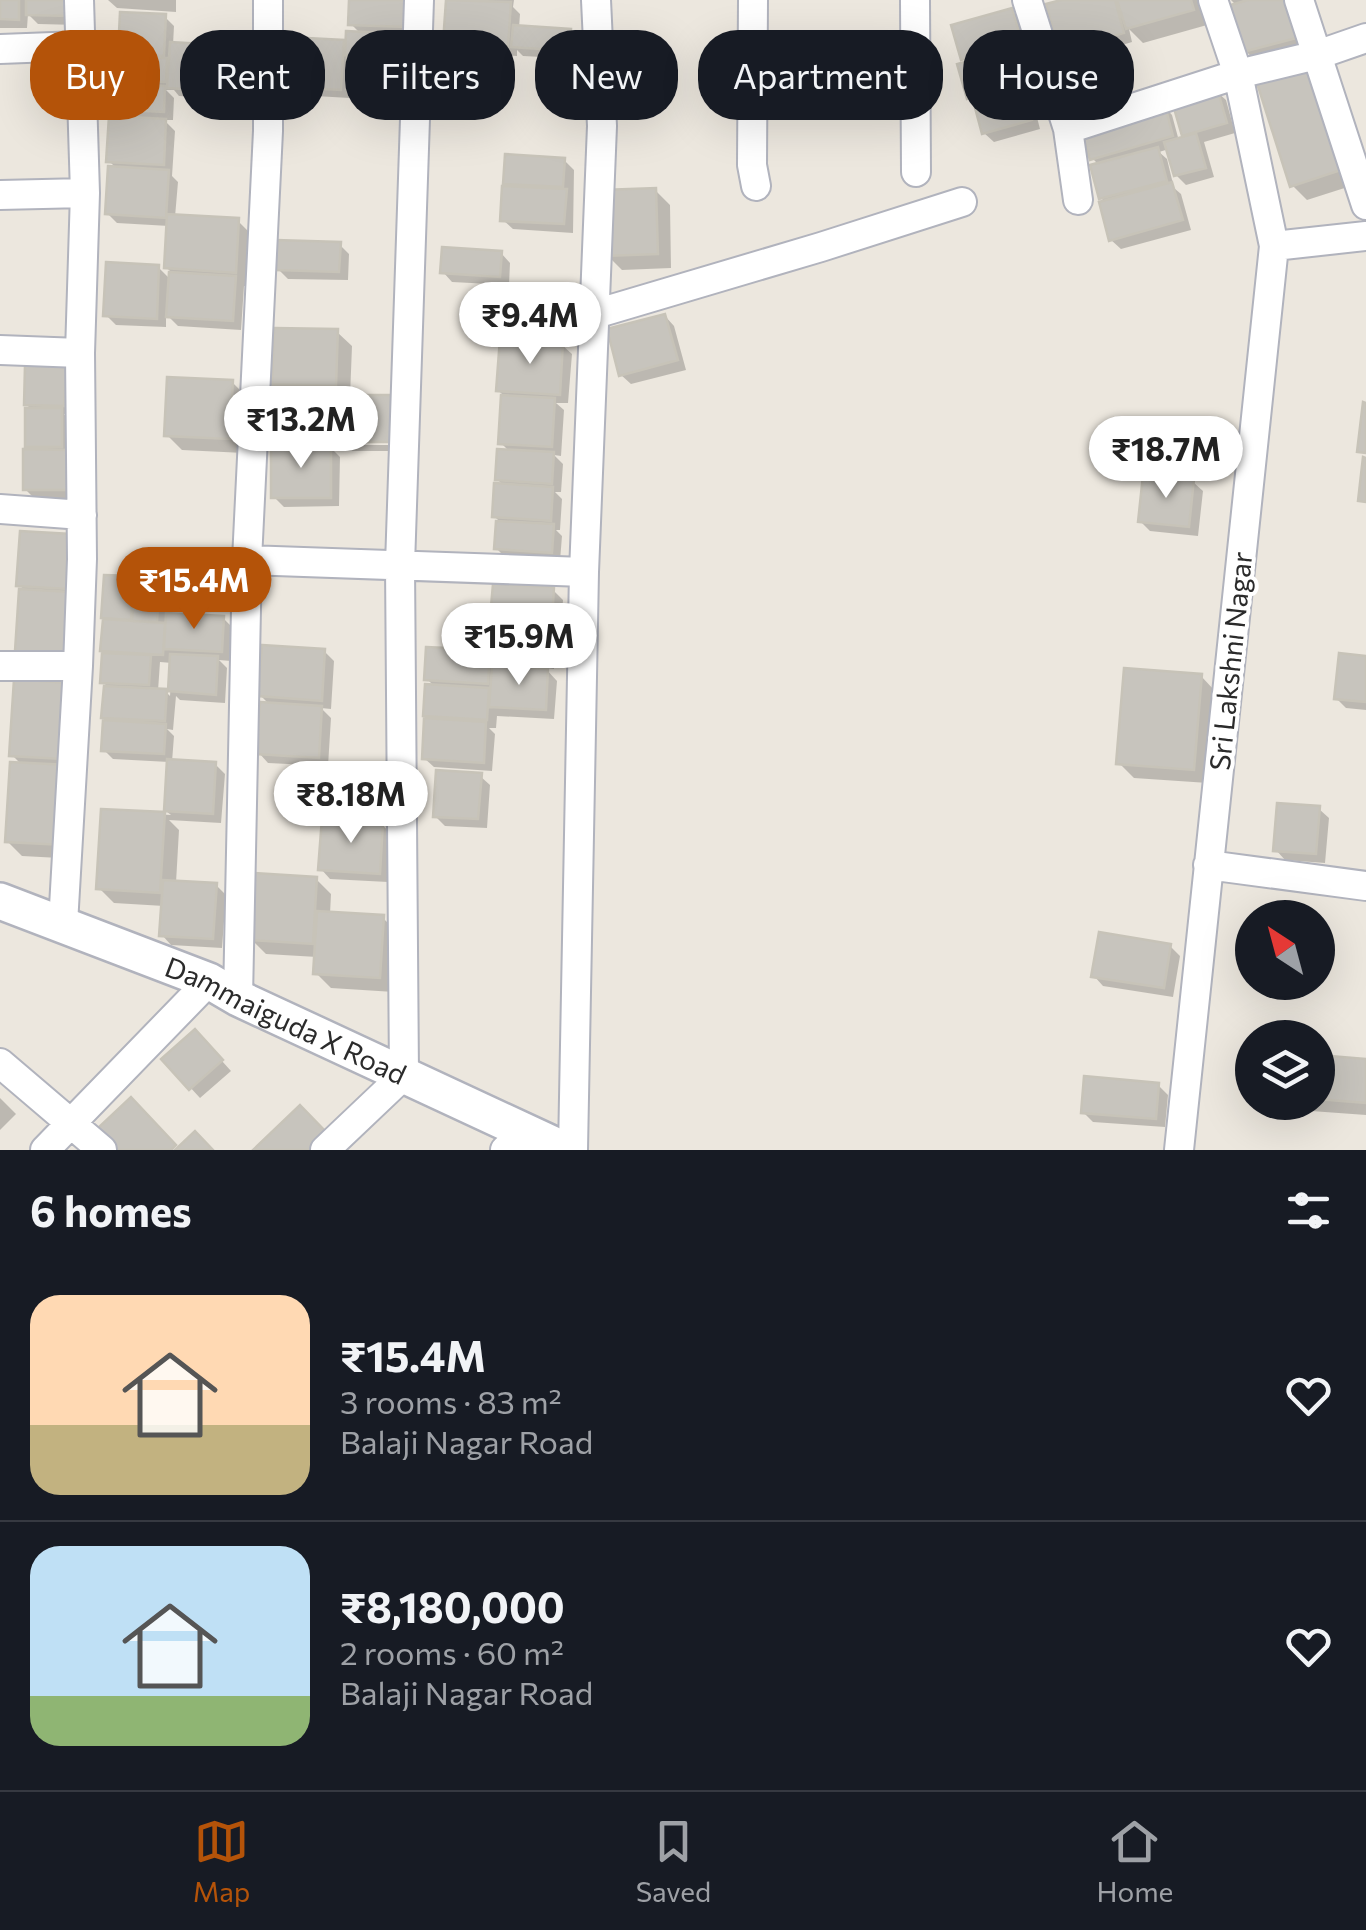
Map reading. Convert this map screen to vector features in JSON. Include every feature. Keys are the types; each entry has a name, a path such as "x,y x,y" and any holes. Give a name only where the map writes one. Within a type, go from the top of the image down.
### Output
{"street":[{"path":"79,0 79,30"},
{"path":"46,1150 224,990 268,131 268,0"},
{"path":"326,1150 404,1075 400,565 419,0"},
{"path":"573,1150 584,572 602,126 596,0"},
{"path":"753,0 752,165 756,186"},
{"path":"915,0 916,172"},
{"path":"1027,0 1068,129 1078,200"},
{"name":"Sri Lakshni Nagar","path":"1180,1150 1274,246 1238,74 1213,0"},
{"path":"1299,0 1366,205"},
{"path":"1068,129 1366,38"},
{"path":"0,49 30,48"},
{"path":"63,924 78,666 82,515 82,120"},
{"path":"0,195 85,193"},
{"path":"594,314 962,202"},
{"path":"1274,246 1366,236"},
{"path":"0,350 80,353"},
{"path":"0,510 82,515"},
{"path":"247,560 584,572"},
{"path":"0,666 78,666"},
{"path":"1208,865 1366,886"},
{"name":"Dammaiguda X Road","path":"0,901 224,990 404,1075 514,1141 565,1150"},
{"path":"0,1063 102,1150"}],"building":[{"path":"0,0 19,0 19,20 0,19"},
{"path":"26,0 70,0 70,16 26,15"},
{"path":"349,0 408,0 407,27 348,25"},
{"path":"446,0 511,2 509,30 444,30"},
{"path":"1061,0 1115,0 1123,30 1053,30 1046,4"},
{"path":"1117,0 1191,0 1194,10 1126,29"},
{"path":"1248,0 1290,0 1300,37 1243,52 1230,5"},
{"path":"1012,8 1018,30 963,30 961,60 951,25"},
{"path":"120,12 166,14 164,56 160,56 160,30 119,30"},
{"path":"513,25 571,29 535,30 535,49 515,47"},
{"path":"325,39 344,40 341,90 325,89"},
{"path":"170,42 180,43 180,89 167,88"},
{"path":"160,58 167,58 166,82 160,82"},
{"path":"963,62 963,85 957,64"},
{"path":"1307,66 1341,170 1290,187 1257,83"},
{"path":"160,86 165,86 164,112 160,112"},
{"path":"1217,88 1227,123 1182,136 1172,101"},
{"path":"1164,102 1173,136 1090,160 1080,125 1098,120 1134,120 1134,110"},
{"path":"166,119 164,165 106,162 109,120"},
{"path":"978,120 1032,120 982,134"},
{"path":"1196,133 1206,168 1174,176 1164,142"},
{"path":"1158,147 1167,181 1099,199 1090,165"},
{"path":"505,154 565,158 563,187 503,184"},
{"path":"108,166 169,170 166,218 105,214"},
{"path":"1172,182 1183,220 1109,241 1099,202"},
{"path":"502,186 567,189 564,224 500,221"},
{"path":"656,188 658,254 604,256 602,190"},
{"path":"167,214 239,218 236,273 164,268"},
{"path":"276,240 341,242 339,272 276,270"},
{"path":"442,247 502,251 500,277 440,273"},
{"path":"106,262 159,265 157,319 103,316"},
{"path":"169,272 236,276 233,321 166,317"},
{"path":"665,314 678,360 619,376 607,329"},
{"path":"274,328 338,329 336,386 272,384"},
{"path":"500,338 563,342 560,395 496,391"},
{"path":"25,365 66,366 64,406 24,405"},
{"path":"167,377 233,380 230,439 164,436"},
{"path":"272,385 334,388 332,441 270,439"},
{"path":"337,395 391,395 391,442 337,442"},
{"path":"501,395 555,398 552,447 498,444"},
{"path":"1363,402 1366,403 1366,453 1357,452"},
{"path":"25,408 62,408 62,447 25,447"},
{"path":"331,444 331,498 271,498 271,445"},
{"path":"23,449 68,450 68,490 23,490"},
{"path":"497,449 554,452 552,484 495,480"},
{"path":"1363,457 1366,458 1366,502 1358,501"},
{"path":"1143,475 1194,479 1189,527 1138,522"},
{"path":"494,483 553,487 551,521 492,517"},
{"path":"496,521 554,524 552,553 494,549"},
{"path":"20,531 71,534 68,589 16,586"},
{"path":"136,573 160,575 157,622 132,621"},
{"path":"104,575 134,576 131,620 101,618"},
{"path":"493,584 554,587 552,622 490,618"},
{"path":"19,589 71,592 67,654 15,651"},
{"path":"166,613 224,616 222,652 164,649"},
{"path":"103,619 165,623 163,655 100,651"},
{"path":"494,624 547,628 545,660 491,657"},
{"path":"262,645 325,649 322,701 258,696"},
{"path":"426,647 490,650 488,684 424,680"},
{"path":"102,653 151,655 149,685 100,683"},
{"path":"1339,653 1366,656 1366,702 1334,699"},
{"path":"170,654 218,656 216,695 168,691"},
{"path":"492,666 548,669 546,710 489,707"},
{"path":"1124,668 1202,674 1194,770 1116,764"},
{"path":"14,679 68,683 63,759 9,756"},
{"path":"425,684 489,688 487,720 423,716"},
{"path":"104,686 167,689 165,721 101,718"},
{"path":"260,702 322,706 319,758 256,754"},
{"path":"424,718 486,722 484,763 422,759"},
{"path":"103,720 166,724 164,754 101,751"},
{"path":"167,759 216,762 213,814 164,811"},
{"path":"10,762 68,765 64,845 5,842"},
{"path":"436,770 482,773 478,819 433,817"},
{"path":"1277,803 1320,806 1316,854 1273,851"},
{"path":"101,809 165,812 160,893 96,889"},
{"path":"322,818 383,822 380,874 318,870"},
{"path":"253,873 317,877 313,944 249,940"},
{"path":"163,880 217,883 213,939 159,936"},
{"path":"317,911 384,915 380,978 313,974"},
{"path":"1099,932 1171,944 1164,988 1091,977"},
{"path":"195,1029 223,1060 189,1090 161,1059"},
{"path":"1335,1056 1366,1059 1366,1103 1335,1100"},
{"path":"1084,1076 1159,1083 1156,1119 1081,1113"},
{"path":"131,1097 176,1145 171,1150 118,1150 98,1128"},
{"path":"300,1105 327,1133 309,1150 253,1150"},
{"path":"195,1131 213,1150 175,1150"}]}
